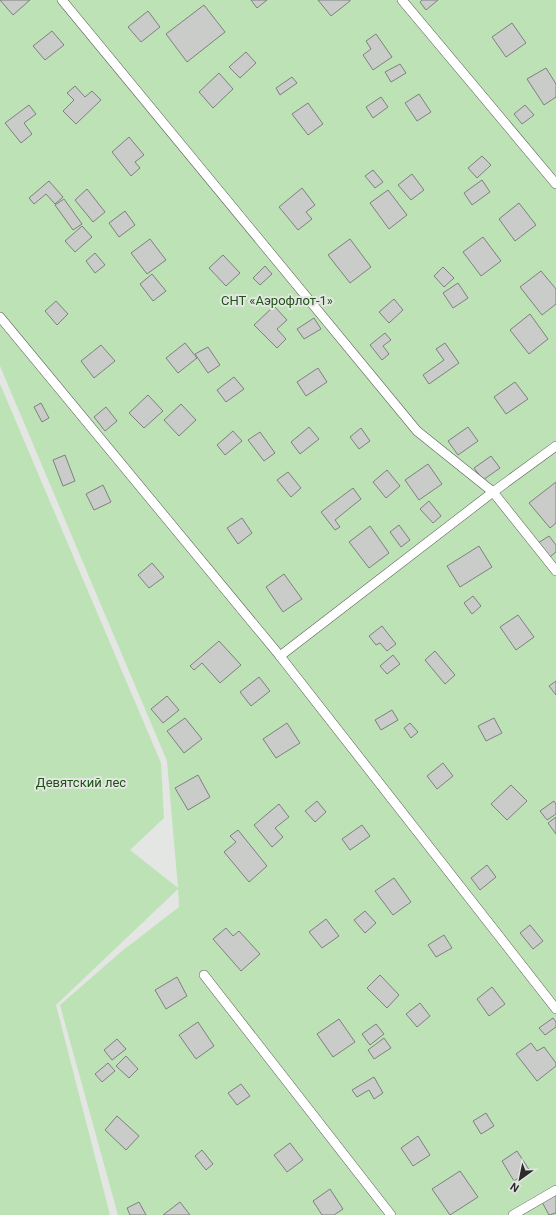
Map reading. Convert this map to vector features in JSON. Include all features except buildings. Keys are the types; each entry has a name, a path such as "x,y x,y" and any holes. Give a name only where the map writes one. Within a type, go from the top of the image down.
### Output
{"lane":[{"path":"62,0 417,432 493,492 556,571"},
{"path":"402,0 556,184"},
{"path":"0,317 280,656 556,1009"},
{"path":"280,656 493,492 556,446"},
{"path":"204,975 391,1215"},
{"path":"513,1215 556,1190"}],"green space":[{"name":"СНТ «Аэрофлот-1»","path":"0,0 556,0 556,1215 118,1215 60,1005 122,951 179,907 178,889 56,1005 110,1215 0,1215 0,384 161,763 164,818 130,850 178,888 167,761 0,366"}],"park label":[{"name":"Девятский лес","path":"81,782"}]}
